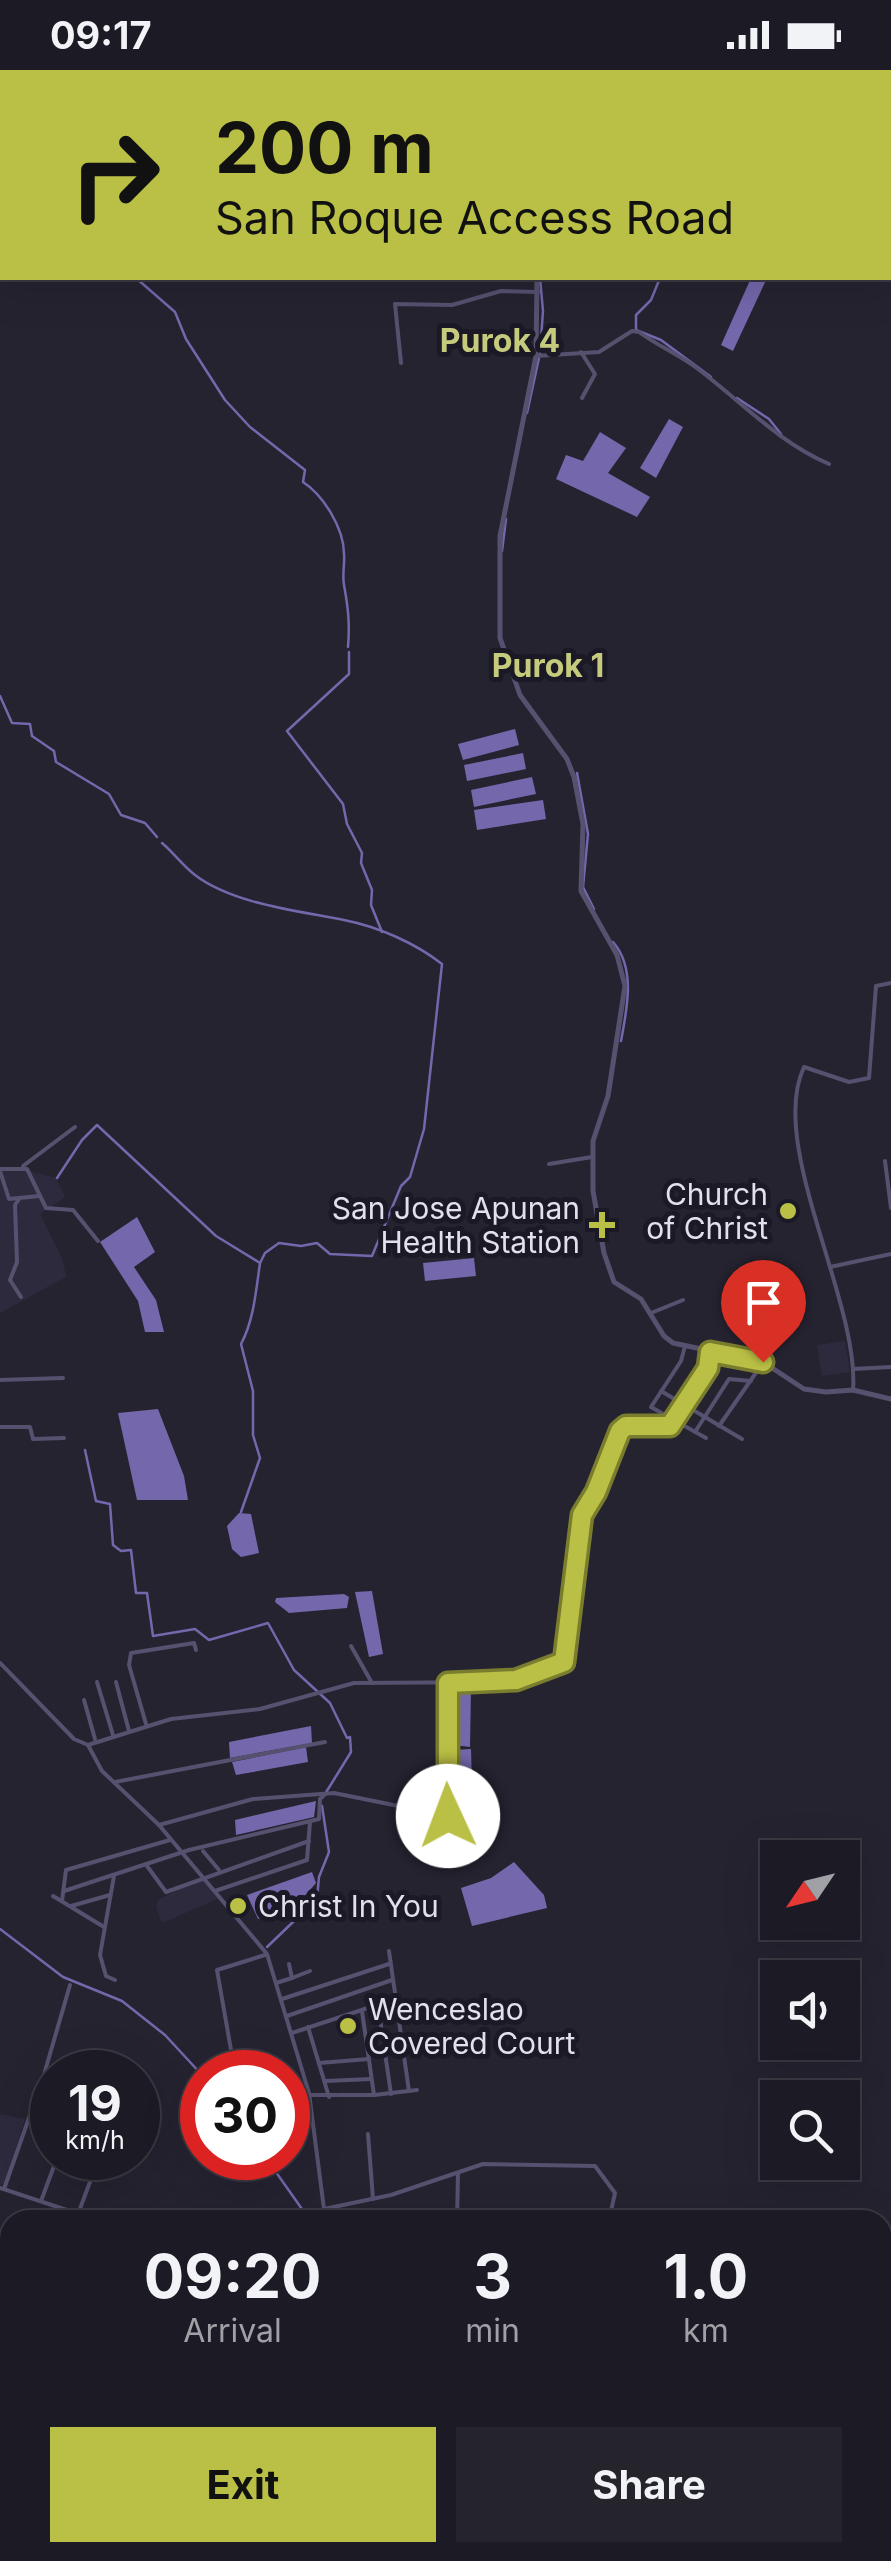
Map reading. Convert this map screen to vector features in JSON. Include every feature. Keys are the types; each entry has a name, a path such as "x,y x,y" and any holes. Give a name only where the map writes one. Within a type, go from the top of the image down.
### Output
{"street":[{"path":"537,280 536,356 502,515 498,626 502,650 520,695 567,759 574,778 584,824 581,891 616,955 625,986 608,1096 595,1128 592,1158 596,1212 608,1270 614,1282 641,1299 664,1336 686,1346 763,1362 804,1389 853,1390 891,1399"},
{"path":"401,363 395,304 452,304 501,291 538,292"},
{"path":"536,356 599,352 632,332 640,332 700,370 796,450 829,464"},
{"path":"582,352 595,374 582,398"},
{"path":"853,1390 853,1369 830,1267 803,1171 794,1100 804,1068 849,1082 869,1078 878,984 891,984"},
{"path":"19,1169 75,1127"},
{"path":"549,1164 592,1158"},
{"path":"885,1160 891,1208"},
{"path":"39,1196 9,1199 0,1170 27,1168 50,1210 72,1210 98,1241"},
{"path":"19,1199 14,1206 18,1262 10,1280 21,1298"},
{"path":"830,1267 891,1254"},
{"path":"651,1313 684,1300"},
{"path":"686,1346 681,1361 651,1407 706,1438"},
{"path":"1,1667 74,1739 88,1744 193,1714 260,1709 354,1683 516,1680 564,1662 582,1515 596,1492 620,1431 626,1426 664,1428 708,1368 710,1352"},
{"path":"719,1426 763,1362"},
{"path":"853,1369 891,1367"},
{"path":"0,1380 63,1378"},
{"path":"694,1432 729,1379 751,1381"},
{"path":"661,1391 742,1439"},
{"path":"0,1427 30,1427 33,1439 64,1438"},
{"path":"146,1726 129,1665 131,1653 194,1643 196,1650"},
{"path":"351,1646 372,1683"},
{"path":"97,1682 113,1735"},
{"path":"116,1682 130,1731"},
{"path":"159,1825 253,1799 325,1794 358,1796 448,1816 448,1683"},
{"path":"84,1700 95,1741"},
{"path":"115,1782 326,1742"},
{"path":"88,1744 95,1762 159,1825 267,1954 297,2050"},
{"path":"64,1890 189,1850 319,1820 320,1800 325,1794"},
{"path":"214,1892 308,1860 310,1822"},
{"path":"62,1902 66,1870 170,1840"},
{"path":"147,1866 166,1892 309,1841"},
{"path":"202,1849 219,1870"},
{"path":"272,1853 277,1870"},
{"path":"114,1876 101,1967 106,1976 115,1980"},
{"path":"70,1906 110,1895"},
{"path":"53,1896 104,1927"},
{"path":"388,1951 409,2091"},
{"path":"231,2050 216,1970 256,1961 267,1954"},
{"path":"288,1964 292,1978"},
{"path":"282,1999 389,1964"},
{"path":"276,1983 310,1972"},
{"path":"286,2016 392,1980"},
{"path":"67,2210 2,2188 44,2078 70,1985"},
{"path":"292,2032 395,1999"},
{"path":"378,2005 391,2094"},
{"path":"361,2010 374,2095"},
{"path":"308,2027 329,2096"},
{"path":"318,2064 369,2059"},
{"path":"325,2081 371,2078"},
{"path":"417,2090 310,2097 324,2209 374,2199 483,2164 595,2166 616,2192 612,2210"},
{"path":"368,2134 374,2199"},
{"path":"457,2210 458,2174"},
{"path":"42,2201 49,2180"},
{"path":"80,2210 91,2180"}],"shaded area":[{"path":"750,280 766,280 733,351 721,345"},
{"path":"669,419 683,427 656,478 640,468"},
{"path":"600,432 626,448 608,473 650,497 637,517 556,479 566,455 583,461"},
{"path":"515,729 519,745 463,760 458,744"},
{"path":"523,753 526,769 467,781 464,765"},
{"path":"532,777 536,794 474,807 471,790"},
{"path":"543,800 546,819 477,830 474,810"},
{"path":"22,1169 56,1178 65,1197 40,1214 63,1261 66,1277 0,1313 0,1170"},
{"path":"137,1217 155,1252 134,1267 156,1300 164,1332 145,1332 138,1301 100,1242"},
{"path":"474,1258 476,1276 425,1281 423,1263"},
{"path":"845,1341 850,1372 822,1376 817,1345"},
{"path":"158,1409 184,1476 188,1500 137,1500 118,1413"},
{"path":"239,1513 251,1514 259,1553 241,1557 232,1549 227,1526"},
{"path":"372,1591 383,1654 369,1657 355,1592"},
{"path":"344,1594 349,1597 347,1608 289,1613 275,1602 276,1598"},
{"path":"471,1688 470,1747 453,1745 453,1689"},
{"path":"311,1726 312,1743 230,1758 229,1742"},
{"path":"306,1747 308,1762 236,1775 232,1762"},
{"path":"471,1749 473,1814 457,1815 453,1812 451,1750"},
{"path":"316,1801 314,1817 236,1835 235,1820"},
{"path":"514,1862 544,1895 547,1908 472,1926 461,1888 491,1878"},
{"path":"312,1872 316,1883 298,1904 258,1919 247,1895"},
{"path":"201,1878 218,1899 162,1923 156,1907 158,1900"},
{"path":"0,2114 25,2119 5,2183 0,2185"}],"waterway":[{"path":"138,280 175,312 186,339 225,400 250,427 305,470 303,482 331,513 343,544 348,647"},
{"path":"540,280 540,353"},
{"path":"659,280 651,300 636,315 636,330 661,340 711,377"},
{"path":"527,413 539,358"},
{"path":"737,398 769,419 781,434"},
{"path":"502,551 506,519"},
{"path":"349,652 349,674 287,731 343,804 347,824 362,853 361,863 372,890 371,905 382,932"},
{"path":"0,696 12,723 30,724 32,736 54,751 56,762 109,794 121,815 145,823 157,837"},
{"path":"577,773 588,834 583,887 594,909"},
{"path":"162,843 195,875 228,893 370,927 408,943 442,964 424,1129 410,1177 401,1186 372,1256 330,1254 317,1243 279,1243 265,1253 260,1263"},
{"path":"613,942 627,976 621,1041"},
{"path":"57,1178 97,1125 216,1236 260,1263 252,1315 241,1344 253,1391 253,1435 260,1458 241,1512"},
{"path":"85,1450 96,1501 110,1504 113,1545 121,1551 131,1550 136,1593 147,1593 153,1636 195,1629 209,1640 268,1623 294,1670 330,1703 347,1738 350,1737 351,1752 325,1794"},
{"path":"267,1947 317,1899 319,1877 329,1852 322,1806"},
{"path":"0,1929 63,1977 122,2001 180,2051"},
{"path":"282,2180 303,2210"}],"place":[{"name":"Church of Christ","path":"788,1211"},
{"name":"San Jose Apunan Health Station","path":"602,1225"},
{"name":"Christ In You","path":"238,1906"},
{"name":"Wenceslao Covered Court","path":"348,2026"}],"district":[{"name":"Purok 4","path":"500,340"},
{"name":"Purok 1","path":"548,665"}],"route":[{"path":"448,1816 448,1683 506,1682 564,1662 582,1515 596,1492 620,1431 626,1426 670,1426 708,1368 710,1352 763,1362"}]}
